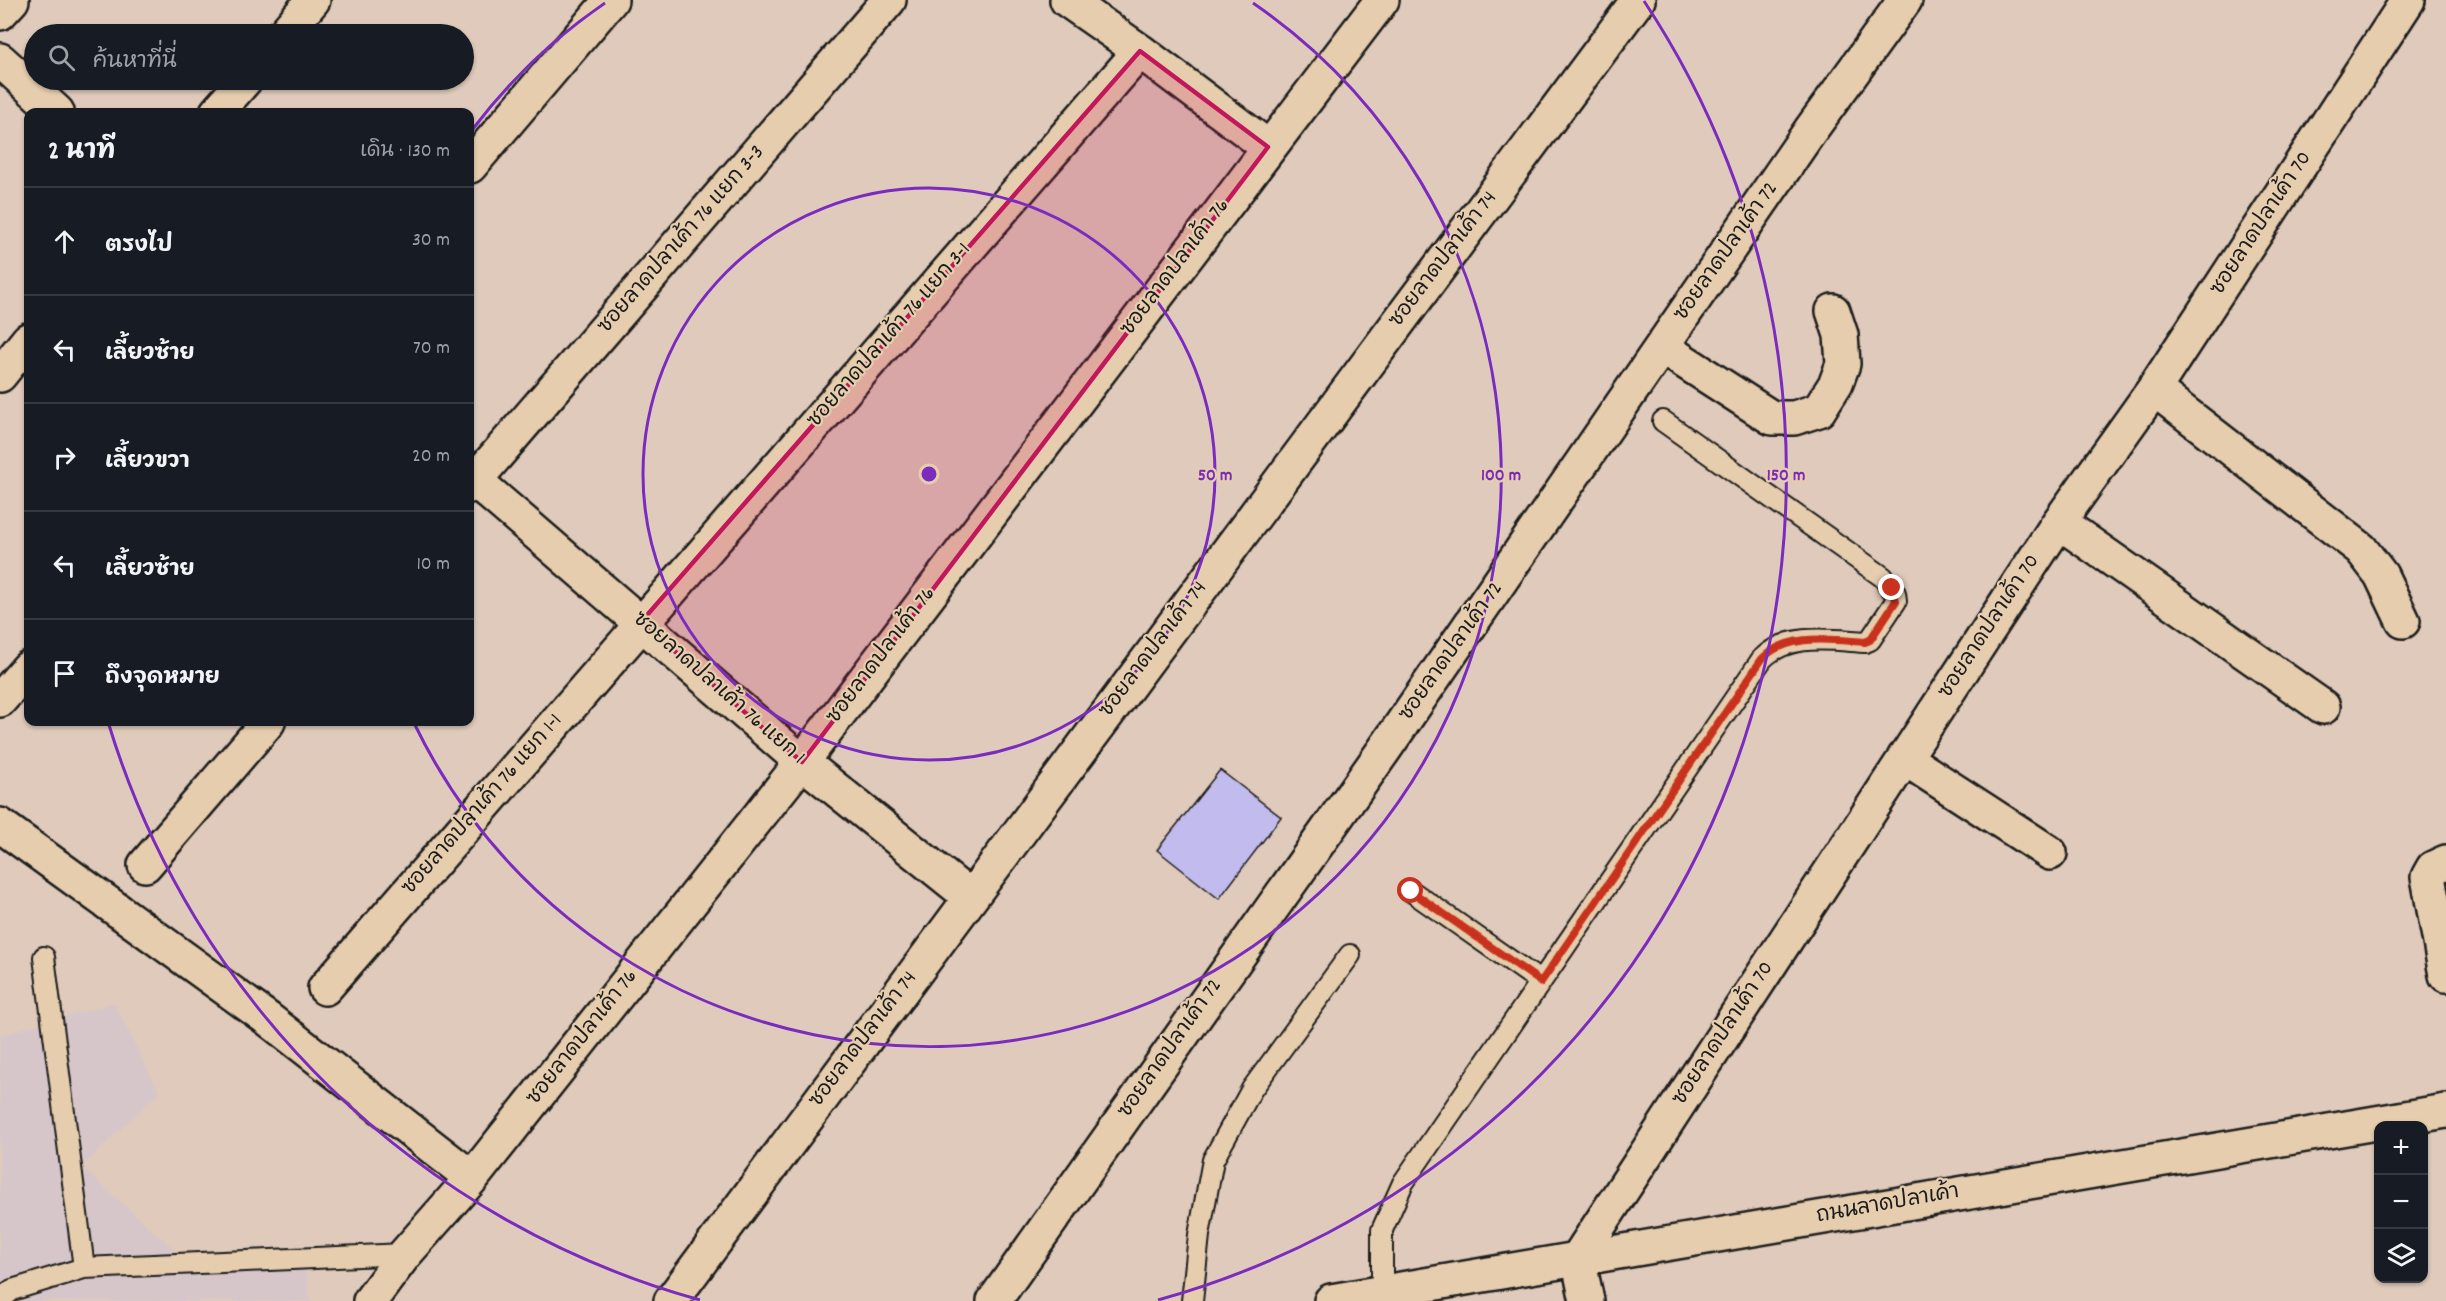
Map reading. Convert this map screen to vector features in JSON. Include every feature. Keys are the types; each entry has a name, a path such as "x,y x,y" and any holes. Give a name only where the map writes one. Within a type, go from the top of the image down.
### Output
{"street":[{"path":"0,13 12,0"},
{"path":"293,24 313,0"},
{"path":"474,161 611,0"},
{"name":"ซอยลาดปลาเค้า 76 แยก 3-3","path":"474,478 889,0"},
{"path":"1067,0 1140,51 1268,147"},
{"name":"ซอยลาดปลาเค้า 76","path":"370,1301 405,1254 472,1178 802,762 1382,0"},
{"name":"ซอยลาดปลาเค้า 74","path":"671,1301 1638,0"},
{"name":"ซอยลาดปลาเค้า 72","path":"994,1301 1390,740 1810,131 1905,0"},
{"name":"ซอยลาดปลาเค้า 70","path":"1578,1258 2059,522 2154,389 2408,0"},
{"name":"ซอยลาดปลาเค้า 76 แยก 3-1","path":"641,622 1140,51"},
{"path":"0,60 24,82"},
{"path":"33,90 53,108"},
{"path":"220,108 236,90"},
{"path":"1662,347 1772,418 1794,418 1819,410 1836,383 1843,364 1841,335 1833,311"},
{"path":"0,375 24,345"},
{"path":"2154,389 2361,549 2381,575 2403,621"},
{"name":"ซอยลาดปลาเค้า 76 แยก 1","path":"474,483 641,622 802,762 970,897"},
{"path":"2059,522 2323,707"},
{"name":"ซอยลาดปลาเค้า 76 แยก 1-1","path":"325,987 641,622"},
{"path":"0,700 24,673"},
{"path":"146,865 265,726"},
{"path":"1905,758 2050,854"},
{"path":"0,825 268,1019 472,1178"},
{"path":"2446,862 2433,868 2428,877 2446,975"},
{"name":"ถนนลาดปลาเค้า","path":"1331,1301 2446,1111"},
{"path":"1578,1258 1587,1301"}],"lane":[{"path":"1382,1292 1382,1230 1403,1183 1762,659 1769,652 1803,641 1828,639 1865,642 1870,640 1896,601 1895,593 1883,577 1663,421"},
{"path":"1411,891 1541,982"},
{"path":"1192,1301 1199,1235 1214,1160 1252,1089 1350,955"},
{"path":"44,957 84,1268"},
{"path":"0,1300 12,1290 84,1268 405,1254"}],"highlighted area":[{"path":"1140,51 1268,147 802,762 641,622"}],"shaded area":[{"path":"114,1003 159,1092 81,1167 188,1262 305,1259 310,1301 0,1301 0,1035"}],"building":[{"path":"1220,770 1281,817 1219,899 1157,850"}],"route":[{"path":"1411,891 1541,982 1762,659 1769,652 1791,643 1816,639 1865,642 1870,640 1896,601 1892,588"}]}
